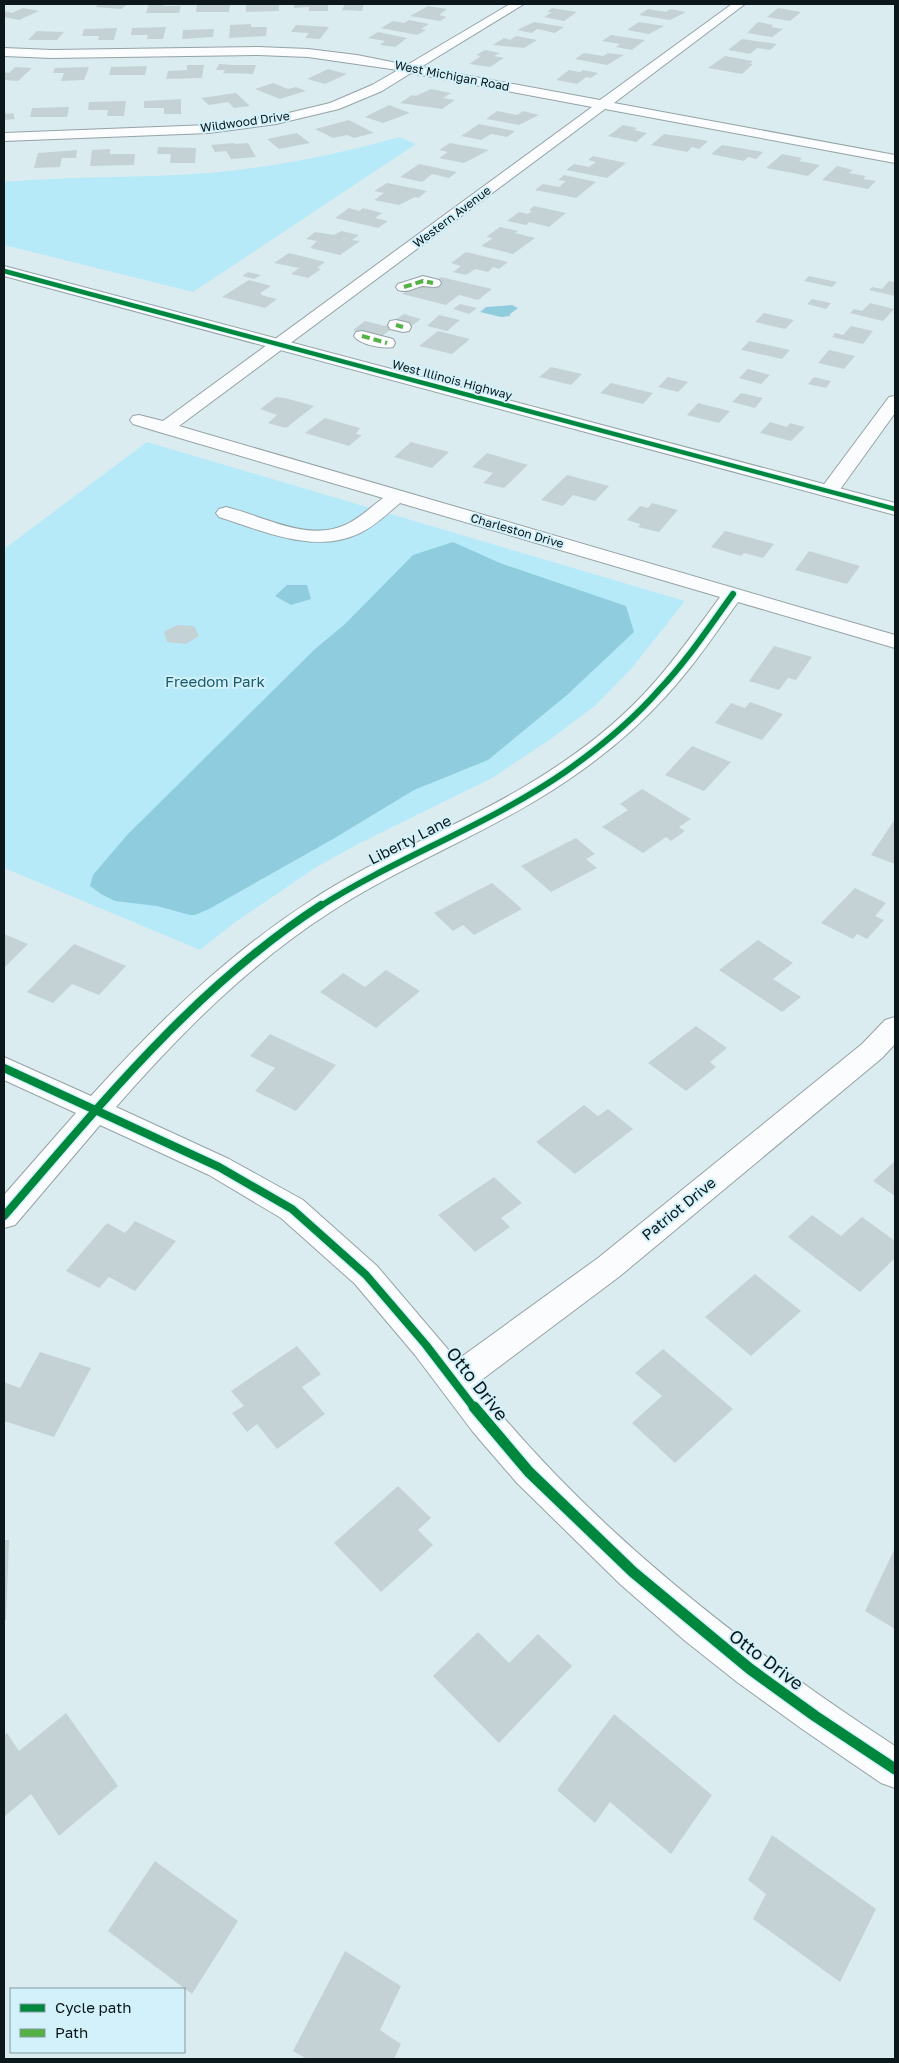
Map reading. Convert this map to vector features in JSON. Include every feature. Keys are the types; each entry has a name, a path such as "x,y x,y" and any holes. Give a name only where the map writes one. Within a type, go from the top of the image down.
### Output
{"street":[{"path":"499,4 516,5"},
{"name":"Western Avenue","path":"165,428 739,4"},
{"name":"Wildwood Drive","path":"4,137 209,129 276,120 334,106 377,88 516,5"},
{"name":"West Michigan Road","path":"4,52 52,54 308,52 409,68 895,159"},
{"name":"West Illinois Highway","path":"4,271 276,346 895,509"},
{"path":"404,286 423,281 433,283"},
{"path":"362,336 387,343"},
{"path":"829,491 895,401"},
{"name":"Charleston Drive","path":"139,420 895,642"},
{"path":"226,513 295,534 327,535 351,530 372,517 396,496"},
{"name":"Liberty Lane","path":"4,1216 96,1111 194,1006 244,962 293,924 352,886 492,815 532,792 596,748 644,707 661,689 733,594"},
{"name":"Patriot Drive","path":"455,1381 609,1267 872,1051 895,1027"},
{"name":"Otto Drive","path":"4,1068 219,1166 292,1209 366,1276 426,1345 485,1421 530,1472 633,1572 750,1669 815,1716 895,1769"}],"green space":[{"path":"399,137 416,144 193,292 4,245 4,182 209,173 305,160"},
{"name":"Freedom Park","path":"147,442 685,601 632,668 596,705 552,738 492,778 358,844 315,868 234,923 200,950 4,868 4,549"}],"shaded area":[{"path":"512,305 518,308 510,316 501,317 480,312 486,307"},
{"path":"453,542 500,563 626,606 634,632 567,695 488,760 414,790 333,839 209,909 195,915 190,915 157,906 115,901 90,886 93,875 127,835 315,649 345,624 413,555"},
{"path":"287,585 307,585 311,599 291,605 275,596"}],"building":[{"path":"100,4 128,4 121,9 95,7"},
{"path":"149,4 181,6 179,13 146,13"},
{"path":"197,4 230,5 229,12 196,12"},
{"path":"246,4 279,5 279,11 246,12"},
{"path":"294,4 328,4 328,11 309,11 309,7 294,8"},
{"path":"345,4 364,4 362,11 342,10"},
{"path":"428,6 447,9 439,15 447,17 440,21 410,16"},
{"path":"23,8 39,11 19,20 4,17 4,11 12,13"},
{"path":"552,8 577,12 564,21 544,17 552,12 547,12"},
{"path":"778,8 801,12 790,21 767,17"},
{"path":"648,9 666,12 670,9 686,12 670,20 639,15"},
{"path":"409,20 429,24 421,29 426,30 417,35 381,28 393,21 404,23"},
{"path":"534,22 564,27 555,33 537,29 532,33 517,30"},
{"path":"639,22 664,26 649,34 627,30"},
{"path":"758,22 783,29 772,37 747,33"},
{"path":"251,24 251,27 267,27 266,36 229,38 230,25"},
{"path":"296,25 329,27 320,39 305,38 309,33 291,32"},
{"path":"166,27 163,39 147,39 148,35 131,35 132,28"},
{"path":"117,28 114,40 98,40 99,36 82,36 84,29"},
{"path":"214,29 213,37 182,39 183,30"},
{"path":"37,31 64,32 57,40 28,40"},
{"path":"378,32 407,38 395,47 380,45 385,41 368,38"},
{"path":"611,35 645,40 632,50 616,47 620,44 602,41"},
{"path":"516,36 537,40 524,48 493,45 504,38 510,40"},
{"path":"742,39 777,44 770,50 757,48 750,54 728,50"},
{"path":"485,50 500,53 494,56 504,58 490,67 469,64 481,56 476,55"},
{"path":"584,53 603,56 608,53 624,55 607,65 575,59"},
{"path":"725,56 753,61 750,64 753,64 742,74 708,68"},
{"path":"219,64 256,65 253,74 223,73 225,70 216,70"},
{"path":"187,65 204,65 202,78 166,79 168,71 187,70"},
{"path":"147,66 145,75 109,75 111,67"},
{"path":"15,67 32,68 18,81 4,80 4,72 9,73"},
{"path":"89,67 84,80 61,81 64,73 53,73 55,68"},
{"path":"328,69 347,74 325,84 307,79"},
{"path":"569,70 598,73 591,78 586,77 577,84 556,80"},
{"path":"273,83 288,89 296,87 306,91 280,99 255,89"},
{"path":"431,89 451,93 443,98 455,100 442,109 400,103 412,95 416,96"},
{"path":"236,93 250,106 234,108 228,102 209,105 201,98"},
{"path":"181,99 181,114 164,114 164,108 144,108 144,101"},
{"path":"126,101 124,116 107,116 108,110 88,110 89,102"},
{"path":"389,105 410,113 383,123 365,117"},
{"path":"69,107 67,117 30,117 32,108"},
{"path":"4,108 6,114 13,113 15,119 4,120"},
{"path":"497,111 517,115 523,111 539,115 519,125 486,119"},
{"path":"349,120 374,133 354,138 347,135 333,138 315,129"},
{"path":"479,124 515,131 507,137 491,134 481,140 461,136"},
{"path":"623,125 637,128 634,130 647,133 636,142 608,136"},
{"path":"297,133 310,143 279,149 267,139"},
{"path":"664,134 708,141 699,149 692,147 687,152 651,145"},
{"path":"248,143 256,157 231,159 226,151 215,152 211,145"},
{"path":"450,143 489,150 464,163 439,158 448,152 439,150"},
{"path":"722,145 763,152 756,159 748,157 744,161 711,154"},
{"path":"158,147 196,148 195,163 170,163 171,154 157,154"},
{"path":"110,149 110,154 135,154 134,165 90,166 92,150"},
{"path":"77,150 76,158 62,158 60,167 34,168 38,153"},
{"path":"782,154 802,158 799,161 820,165 808,176 766,168"},
{"path":"593,156 626,163 607,178 566,170 574,164 589,167 596,162 588,160"},
{"path":"419,164 457,172 449,178 432,174 422,182 400,177"},
{"path":"837,166 853,170 849,173 866,176 863,179 876,181 868,189 822,180"},
{"path":"564,175 596,182 576,198 535,190 543,184 559,187 566,181 558,180"},
{"path":"387,183 427,191 418,198 415,197 399,205 374,200 384,193 374,191"},
{"path":"534,206 566,213 549,227 529,222 526,225 507,221 519,212 528,214 532,211 529,210"},
{"path":"349,208 359,211 363,208 382,213 375,218 388,221 378,228 335,218"},
{"path":"500,227 518,231 515,233 535,238 513,254 481,246 493,238 486,237"},
{"path":"341,231 359,235 352,240 360,241 340,255 310,248 317,241 306,239 315,232 334,235"},
{"path":"466,252 508,262 499,269 493,267 488,272 475,269 466,275 453,272 461,266 451,263"},
{"path":"289,253 325,262 317,268 321,269 308,278 291,274 299,268 274,263"},
{"path":"248,272 261,275 254,279 242,276"},
{"path":"809,276 837,282 832,287 804,281"},
{"path":"441,277 492,289 478,300 459,295 446,305 402,294 417,284 431,287 433,286 430,285"},
{"path":"249,280 271,286 260,293 261,295 277,299 265,308 222,297"},
{"path":"889,281 895,282 895,296 869,290 872,287 882,289"},
{"path":"812,299 831,303 826,309 807,304"},
{"path":"870,303 894,309 883,321 850,313 854,309 862,311"},
{"path":"460,304 477,308 469,314 453,309"},
{"path":"764,313 794,320 785,329 755,322"},
{"path":"404,314 421,319 410,327 398,324 381,337 353,330 365,321 385,326"},
{"path":"439,315 460,320 447,331 427,326"},
{"path":"851,326 873,331 863,344 832,337 835,333 843,335"},
{"path":"438,331 470,339 452,354 419,346"},
{"path":"749,341 790,350 782,359 741,350"},
{"path":"829,350 855,356 844,369 818,363"},
{"path":"551,367 582,374 571,385 539,377"},
{"path":"748,369 770,375 761,384 739,378"},
{"path":"668,377 688,382 678,392 658,387"},
{"path":"814,377 831,381 826,388 808,384"},
{"path":"611,383 653,393 643,404 600,393"},
{"path":"741,393 763,398 755,408 732,402"},
{"path":"276,397 314,406 286,428 268,423 277,415 260,409"},
{"path":"698,403 730,411 719,423 687,415"},
{"path":"325,418 360,428 356,434 362,435 349,446 305,433"},
{"path":"770,422 787,427 790,423 805,427 791,441 760,433"},
{"path":"411,442 449,452 432,468 394,457"},
{"path":"487,453 528,465 504,488 483,483 493,473 472,467"},
{"path":"567,475 609,486 595,501 573,495 563,506 541,500"},
{"path":"652,503 678,510 659,532 638,527 640,524 627,520 640,506 648,508"},
{"path":"725,531 774,544 763,558 744,553 741,556 711,547"},
{"path":"809,551 860,566 847,584 795,570"},
{"path":"177,625 194,626 199,636 186,644 167,642 164,632"},
{"path":"774,646 812,657 796,680 788,678 779,690 749,681"},
{"path":"750,702 783,714 762,740 715,723 731,703 745,708"},
{"path":"692,746 731,762 704,791 665,775"},
{"path":"642,789 691,819 679,827 685,831 671,841 666,837 643,853 602,827 628,810 620,804"},
{"path":"893,822 895,823 895,864 871,855"},
{"path":"576,838 595,854 586,859 597,868 551,892 521,866"},
{"path":"492,883 522,909 474,935 463,925 453,931 434,913"},
{"path":"855,888 886,903 875,916 884,920 867,939 857,934 853,939 821,923"},
{"path":"4,934 28,944 4,968"},
{"path":"758,940 793,963 773,979 801,997 782,1012 719,970"},
{"path":"74,944 126,966 99,995 72,984 53,1003 27,992"},
{"path":"386,970 420,991 376,1028 320,992 343,973 365,987"},
{"path":"696,1026 727,1048 710,1062 716,1067 686,1091 648,1063"},
{"path":"270,1034 336,1065 296,1111 255,1091 275,1068 250,1056"},
{"path":"584,1105 598,1116 608,1109 633,1129 575,1174 536,1142"},
{"path":"895,1161 895,1196 873,1181"},
{"path":"494,1177 522,1203 501,1218 510,1227 475,1252 438,1215"},
{"path":"812,1215 841,1236 862,1217 895,1241 895,1258 860,1292 788,1237"},
{"path":"135,1221 176,1241 135,1291 109,1277 99,1288 66,1271 107,1223 125,1233"},
{"path":"755,1274 801,1311 751,1356 705,1317"},
{"path":"297,1346 321,1374 302,1387 325,1414 277,1449 257,1424 247,1432 232,1413 244,1406 231,1391"},
{"path":"663,1349 733,1409 675,1463 632,1423 662,1396 635,1373"},
{"path":"40,1352 91,1368 54,1437 4,1421 4,1382 20,1388"},
{"path":"398,1486 431,1518 418,1530 433,1545 381,1592 334,1543"},
{"path":"4,1540 9,1540 6,1620 4,1620"},
{"path":"895,1548 895,1629 865,1611"},
{"path":"478,1632 509,1663 538,1634 572,1666 499,1743 433,1676"},
{"path":"66,1713 118,1786 59,1836 31,1794 4,1817 4,1735 7,1733 19,1751"},
{"path":"614,1714 712,1795 671,1854 610,1802 595,1823 557,1790"},
{"path":"772,1835 876,1909 840,1982 753,1919 766,1894 748,1880"},
{"path":"155,1861 238,1921 192,1994 108,1931"},
{"path":"345,1951 401,1986 380,2030 401,2044 394,2059 307,2059 293,2051"}],"marked path":[{"path":"404,287 423,281 433,283"},
{"path":"396,325 403,327"},
{"path":"362,336 387,343"}],"cycle path":[{"path":"4,271 895,509"},
{"path":"4,1216 168,1031 193,1006 241,964 319,906 378,872 500,811 582,760 630,720 659,691 688,656 733,594"},
{"path":"4,1068 219,1167 292,1209 366,1275 426,1345 485,1421 529,1472 633,1572 750,1669 815,1716 895,1769"}]}
